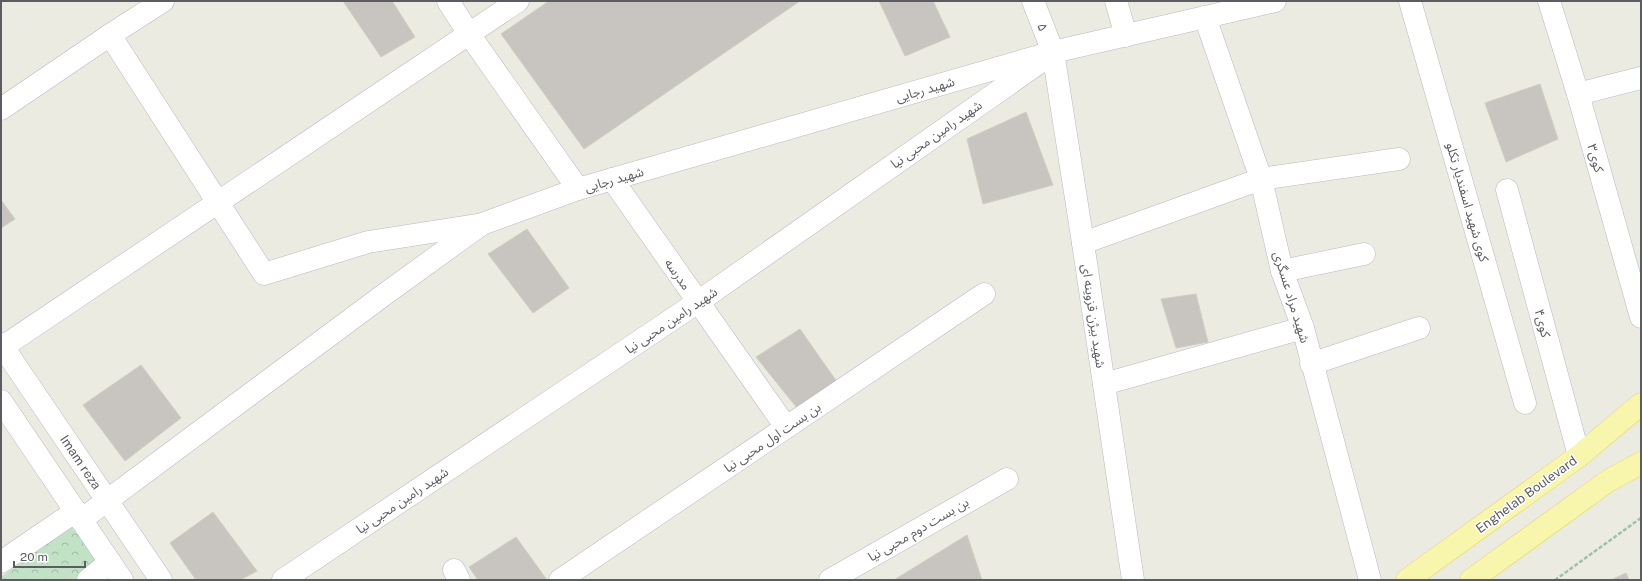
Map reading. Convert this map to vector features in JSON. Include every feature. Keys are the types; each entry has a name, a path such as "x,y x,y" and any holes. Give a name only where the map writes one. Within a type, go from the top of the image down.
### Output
{"main road":[{"name":"Enghelab Boulevard","path":"1407,580 1579,456 1641,404"},
{"path":"1471,580 1608,481 1641,463"}],"street":[{"path":"1,109 163,1"},
{"path":"448,1 469,34 578,189"},
{"path":"2,346 518,1"},
{"name":"۵","path":"1033,1 1053,52"},
{"path":"1116,1 1126,36"},
{"name":"شهید رجایی","path":"482,224 578,189 1053,52 1275,1"},
{"name":"کوی شهید اسفندیار تکلو","path":"1410,1 1525,403"},
{"name":"کوی۳","path":"1549,1 1578,94 1641,317"},
{"name":"شهید مراد عسگری","path":"1205,17 1261,179 1282,271 1303,328 1311,364 1370,580"},
{"path":"110,35 264,274 368,242 482,224"},
{"name":"شهید بیژن قزوینه ای","path":"1053,52 1133,580"},
{"name":"شهید رامین محبی نیا","path":"283,580 698,302 1053,52"},
{"path":"1578,94 1641,78"},
{"path":"1083,243 1261,179 1399,159"},
{"name":"مدرسه","path":"612,179 786,427"},
{"name":"کوی۴","path":"1507,190 1579,456"},
{"path":"1,562 78,515 108,502 385,294 482,224"},
{"path":"1282,271 1364,254"},
{"name":"بن بست اول محبی نیا","path":"560,580 984,294"},
{"path":"1104,384 1303,328"},
{"path":"1311,364 1419,328"},
{"name":"Imam reza","path":"2,346 161,580"},
{"path":"1,401 116,571 88,580"},
{"name":"بن بست دوم محبی نیا","path":"830,580 1007,479"}],"path":[{"path":"1555,580 1641,518"}],"green space":[{"path":"71,526 98,561 75,580 1,580 1,577"}],"building":[{"path":"343,1 392,1 415,37 381,57"},
{"path":"549,1 800,1 584,149 501,34"},
{"path":"879,1 933,1 950,37 905,56"},
{"path":"1540,84 1558,139 1506,162 1485,103"},
{"path":"1026,112 1053,185 983,204 967,139"},
{"path":"1,200 15,219 1,228"},
{"path":"527,229 569,288 533,313 488,254"},
{"path":"1196,294 1208,342 1176,348 1161,299"},
{"path":"800,329 837,382 797,408 756,357"},
{"path":"141,365 181,418 125,461 83,405"},
{"path":"213,512 257,571 240,580 196,580 170,543"},
{"path":"967,535 982,580 894,580"},
{"path":"516,537 547,580 478,580 469,567"},
{"path":"1626,573 1629,580 1611,580"}]}
